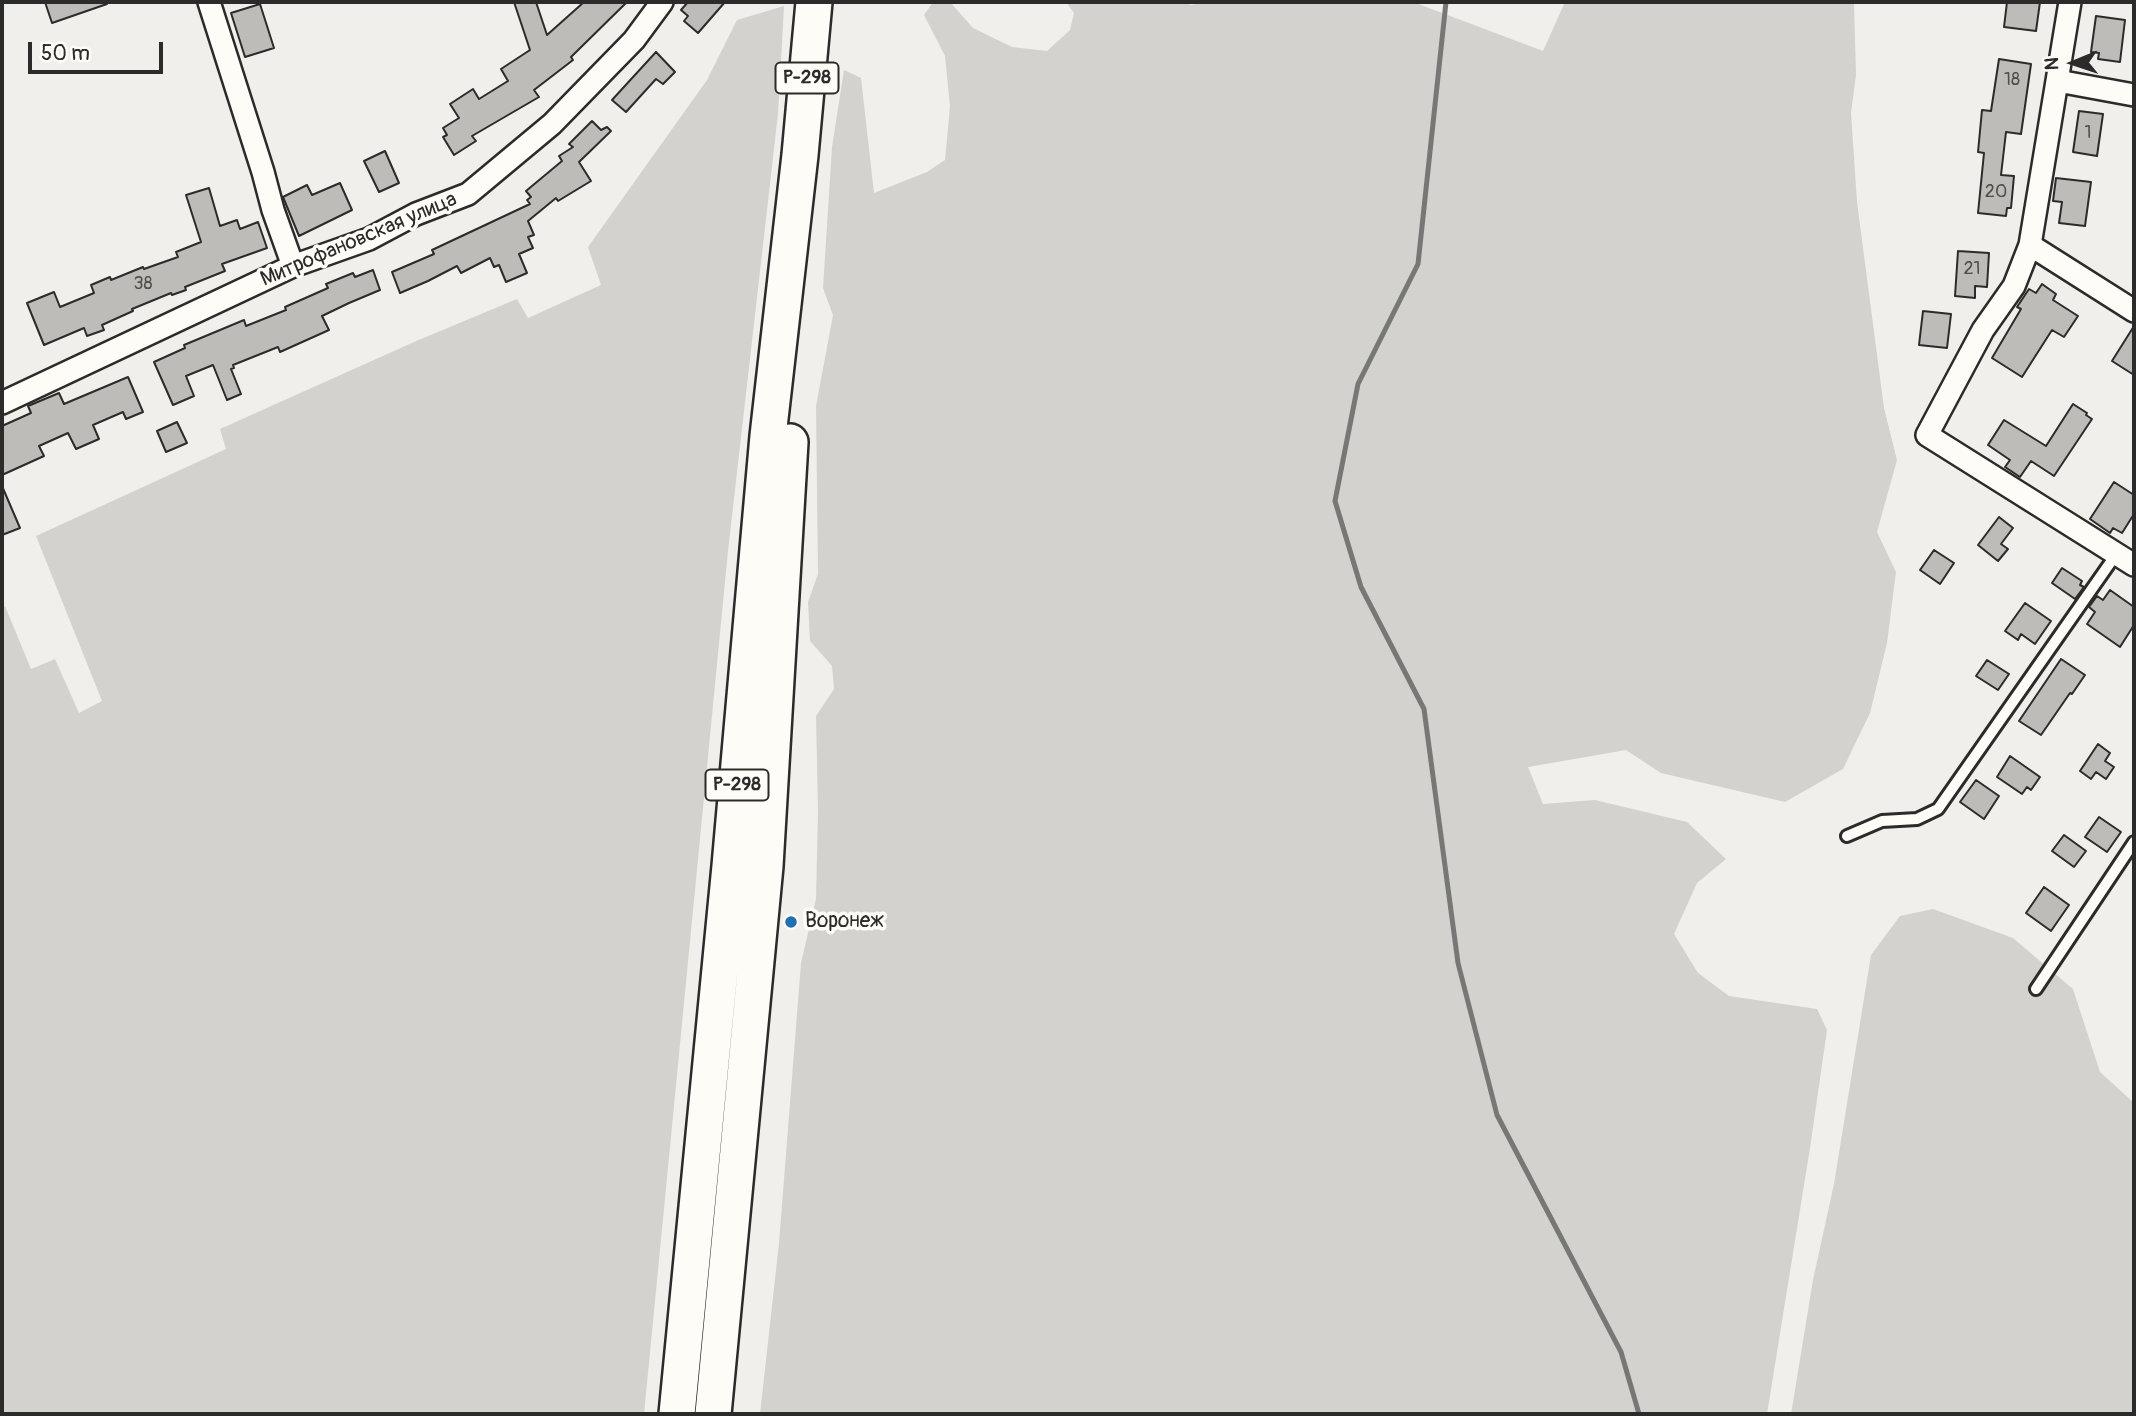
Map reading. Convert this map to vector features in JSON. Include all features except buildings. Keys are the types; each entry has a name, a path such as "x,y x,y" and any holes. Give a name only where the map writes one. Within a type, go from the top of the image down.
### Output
{"highway":[{"name":"Р-298","path":"677,1414 768,436 800,155 814,2"},
{"name":"Р-298","path":"713,1414 765,866 788,502 800,155"}],"street":[{"path":"209,2 263,172 272,210 293,267"},
{"name":"Митрофановская улица","path":"2,403 293,267 369,239 416,214 468,194 552,124 634,40 662,2"},
{"path":"2070,2 2030,245 2014,286 1983,330 1927,435 2126,559"},
{"path":"2058,81 2134,95"},
{"path":"2030,245 2134,311"}],"lane":[{"path":"1847,836 1882,821 1917,819 1938,809 2126,559"},
{"path":"2036,989 2134,842"}],"shaded area":[{"path":"933,2 950,2 973,28 1012,47 1047,51 1070,30 1074,13 1066,2 1188,2 1190,5 1208,2 1413,2 1543,51 1565,2 1854,2 1856,75 1851,113 1857,202 1884,408 1897,460 1877,532 1896,572 1887,643 1870,713 1843,769 1785,802 1661,773 1626,750 1528,767 1543,804 1595,800 1687,822 1726,859 1697,883 1674,934 1698,973 1729,996 1817,1009 1827,1030 1767,1414 760,1414 779,1243 801,963 816,899 816,716 834,689 832,666 810,641 808,602 818,574 816,406 833,315 823,288 832,147 844,70 861,78 874,193 927,172 945,160 950,106 945,56 924,15"},
{"path":"784,6 778,114 728,551 644,1414 2,1414 2,608 5,606 31,669 55,659 79,713 102,701 36,536 226,449 220,429 414,342 517,299 528,318 601,285 588,247 707,80 737,20"},
{"path":"1933,909 2013,938 2073,989 2100,1072 2134,1103 2134,1414 1791,1414 1813,1280 1834,1184 1871,955 1900,916"}],"waterway":[{"path":"1446,2 1418,264 1358,384 1335,501 1361,587 1424,709 1458,963 1497,1115 1621,1352 1639,1414"}],"place":[{"name":"Воронеж","path":"791,922"}]}
